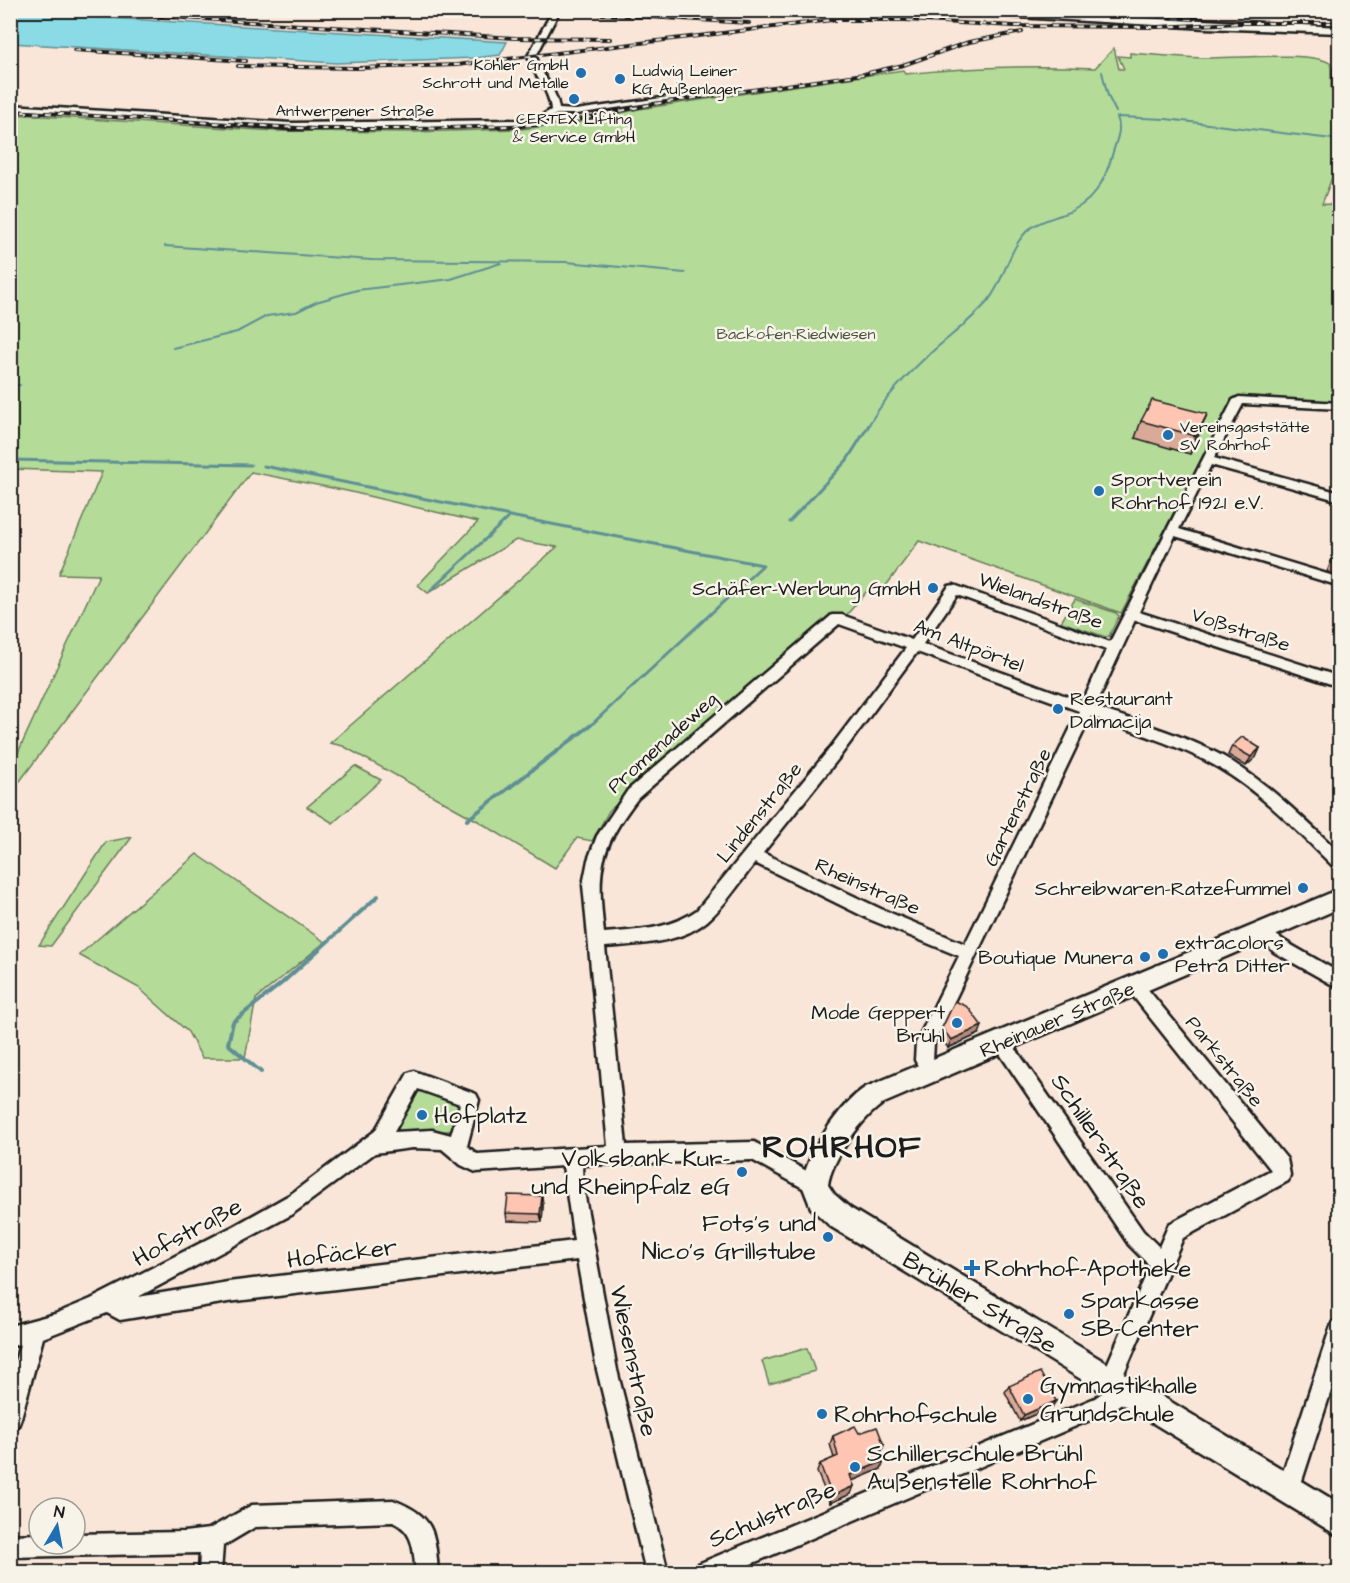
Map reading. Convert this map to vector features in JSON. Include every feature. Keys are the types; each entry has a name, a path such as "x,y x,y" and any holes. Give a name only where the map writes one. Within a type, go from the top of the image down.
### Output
{"street":[{"path":"555,111 554,102 533,64 532,56 557,10"},
{"path":"947,10 1340,31"},
{"path":"1292,27 1340,31"},
{"path":"1316,30 1340,37"},
{"path":"1339,86 1340,69"},
{"name":"Antwerpener Straße","path":"10,107 291,126 520,123 541,119 555,111 576,112 697,95"},
{"name":"Gartenstraße","path":"930,1072 924,1060 925,1043 1086,711 1114,648 1239,400 1340,406"},
{"path":"1207,460 1340,497"},
{"path":"1172,531 1340,582"},
{"name":"Lindenstraße","path":"596,941 674,932 690,925 703,915 864,718 954,590"},
{"name":"Wielandstraße","path":"954,590 1114,648"},
{"name":"Voßstraße","path":"1131,614 1340,682"},
{"name":"Am Altpörtel","path":"837,618 1086,711 1169,739 1224,764 1272,798 1340,863"},
{"name":"Promenadeweg","path":"618,1154 596,941 592,871 600,844 613,817 633,794 837,618"},
{"name":"Rheinstraße","path":"752,855 874,914 968,953"},
{"name":"Rheinauer Straße","path":"814,1185 823,1161 863,1103 875,1095 1340,898"},
{"path":"1262,932 1280,947 1340,982"},
{"name":"Parkstraße","path":"1135,986 1280,1165 1281,1174 1176,1231 1162,1264"},
{"name":"Schillerstraße","path":"1002,1043 1136,1238 1162,1264"},
{"name":"Hofstraße","path":"10,1336 34,1332 109,1302 282,1210 382,1137 414,1079 470,1100 457,1148"},
{"path":"372,1145 432,1139 444,1140 457,1148 466,1159 476,1162 618,1154 754,1151 814,1185"},
{"name":"Wiesenstraße","path":"572,1158 574,1186 607,1370 657,1572"},
{"name":"Brühler Straße","path":"814,1185 828,1208 840,1216 1340,1522"},
{"name":"Hofäcker","path":"109,1302 120,1310 228,1292 585,1249"},
{"path":"1116,1385 1162,1264"},
{"path":"1288,1490 1340,1329"},
{"path":"10,1418 34,1332"},
{"name":"Schulstraße","path":"706,1572 933,1474 1102,1405 1116,1385"},
{"path":"10,1546 184,1543 212,1540 252,1516 393,1510 409,1516 420,1525 428,1572"},
{"path":"210,1572 212,1540"}],"green space":[{"name":"Backofen-Riedwiesen","path":"1114,48 1119,69 1124,69 1118,56 1130,57 1130,53 1199,58 1292,56 1322,60 1331,64 1331,88 1339,103 1339,159 1322,204 1339,205 1337,219 1340,223 1339,403 1233,400 1121,613 919,541 880,594 866,592 845,617 835,614 830,617 609,811 592,841 577,838 555,868 478,821 343,746 330,743 557,547 516,540 428,593 418,585 478,522 347,491 251,472 11,793 11,768 99,575 59,574 102,472 11,469 11,114 276,131 414,132 521,129 580,122 639,109 903,70 905,74 1000,67 1095,68"},
{"path":"1075,599 1119,616 1109,636 1061,622"},
{"path":"355,766 381,780 333,823 307,807"},
{"path":"132,837 51,946 39,945 106,842"},
{"path":"197,854 325,942 256,999 245,1058 202,1058 188,1032 139,988 79,955"},
{"path":"418,1088 462,1104 455,1130 396,1137 393,1132"},
{"path":"807,1348 815,1371 769,1384 762,1361"}],"water":[{"path":"10,11 507,42 500,55 336,63 11,43"}],"building":[{"path":"1152,400 1207,414 1196,436 1141,421"},
{"path":"1336,549 1340,550 1340,565 1331,562"},
{"path":"1242,737 1260,748 1251,757 1232,746"},
{"name":"Mode Geppert Brühl","path":"955,1001 968,1007 982,1026 951,1040 942,1028"},
{"path":"508,1195 542,1196 540,1214 506,1213"},
{"name":"Gymnastikhalle Grundschule","path":"1040,1372 1056,1401 1024,1415 1009,1386"},
{"name":"Schillerschule Brühl Außenstelle Rohrhof","path":"855,1426 859,1433 877,1427 884,1445 878,1448 884,1461 850,1475 854,1486 832,1496 820,1464 838,1456 833,1436"}],"waterway":[{"path":"1102,72 1108,96 1116,112"},
{"path":"868,426 889,395 906,377 988,301 999,284 1016,246 1028,230 1039,223 1072,211 1096,191 1106,173 1117,138 1119,130 1117,117"},
{"path":"1118,117 1166,119 1332,139"},
{"path":"165,246 372,260 566,262 685,273"},
{"path":"173,348 237,332 267,316 296,312 316,302 357,290 451,279 501,263"},
{"path":"10,386 20,385"},
{"path":"789,522 847,460 869,425"},
{"path":"10,460 251,465"},
{"path":"264,466 510,516"},
{"path":"431,590 510,516"},
{"path":"510,516 763,565 590,726"},
{"path":"467,820 591,725"},
{"path":"261,1072 228,1044 233,1022 282,983 378,896"}],"railway":[{"path":"70,10 132,15"},
{"path":"1017,10 1050,12"},
{"path":"1042,10 1193,19"},
{"path":"581,13 749,23"},
{"path":"152,16 515,38 610,39"},
{"path":"238,66 357,68 457,65 832,20 905,20 1014,26 1158,27 1240,23 1340,23"},
{"path":"10,111 315,129 417,129 536,125 582,119 653,104 864,74 903,65 969,42 1022,32"},
{"path":"74,50 246,61"}],"place":[{"name":"Köhler GmbH Schrott und Metalle","path":"581,73"},
{"name":"Ludwig Leiner KG Außenlager","path":"620,79"},
{"name":"CERTEX Lifting & Service GmbH","path":"574,99"},
{"name":"Vereinsgaststätte SV Rohrhof","path":"1168,435"},
{"name":"Sportverein Rohrhof 1921 e.V.","path":"1099,491"},
{"name":"Schäfer-Werbung GmbH","path":"933,588"},
{"name":"Restaurant Dalmacija","path":"1058,709"},
{"name":"Schreibwaren-Ratzefummel","path":"1303,888"},
{"name":"extracolors Petra Ditter","path":"1163,954"},
{"name":"Boutique Munera","path":"1145,957"},
{"name":"Mode Geppert Brühl","path":"957,1023"},
{"name":"Hofplatz","path":"422,1115"},
{"name":"Volksbank Kur- und Rheinpfalz eG","path":"742,1172"},
{"name":"Fots's und Nico's Grillstube","path":"828,1237"},
{"name":"Rohrhof-Apotheke","path":"972,1268"},
{"name":"Sparkasse SB-Center","path":"1069,1314"},
{"name":"Gymnastikhalle Grundschule","path":"1028,1399"},
{"name":"Rohrhofschule","path":"822,1414"},
{"name":"Schillerschule Brühl Außenstelle Rohrhof","path":"855,1467"}],"district":[{"name":"ROHRHOF","path":"842,1146"}]}
